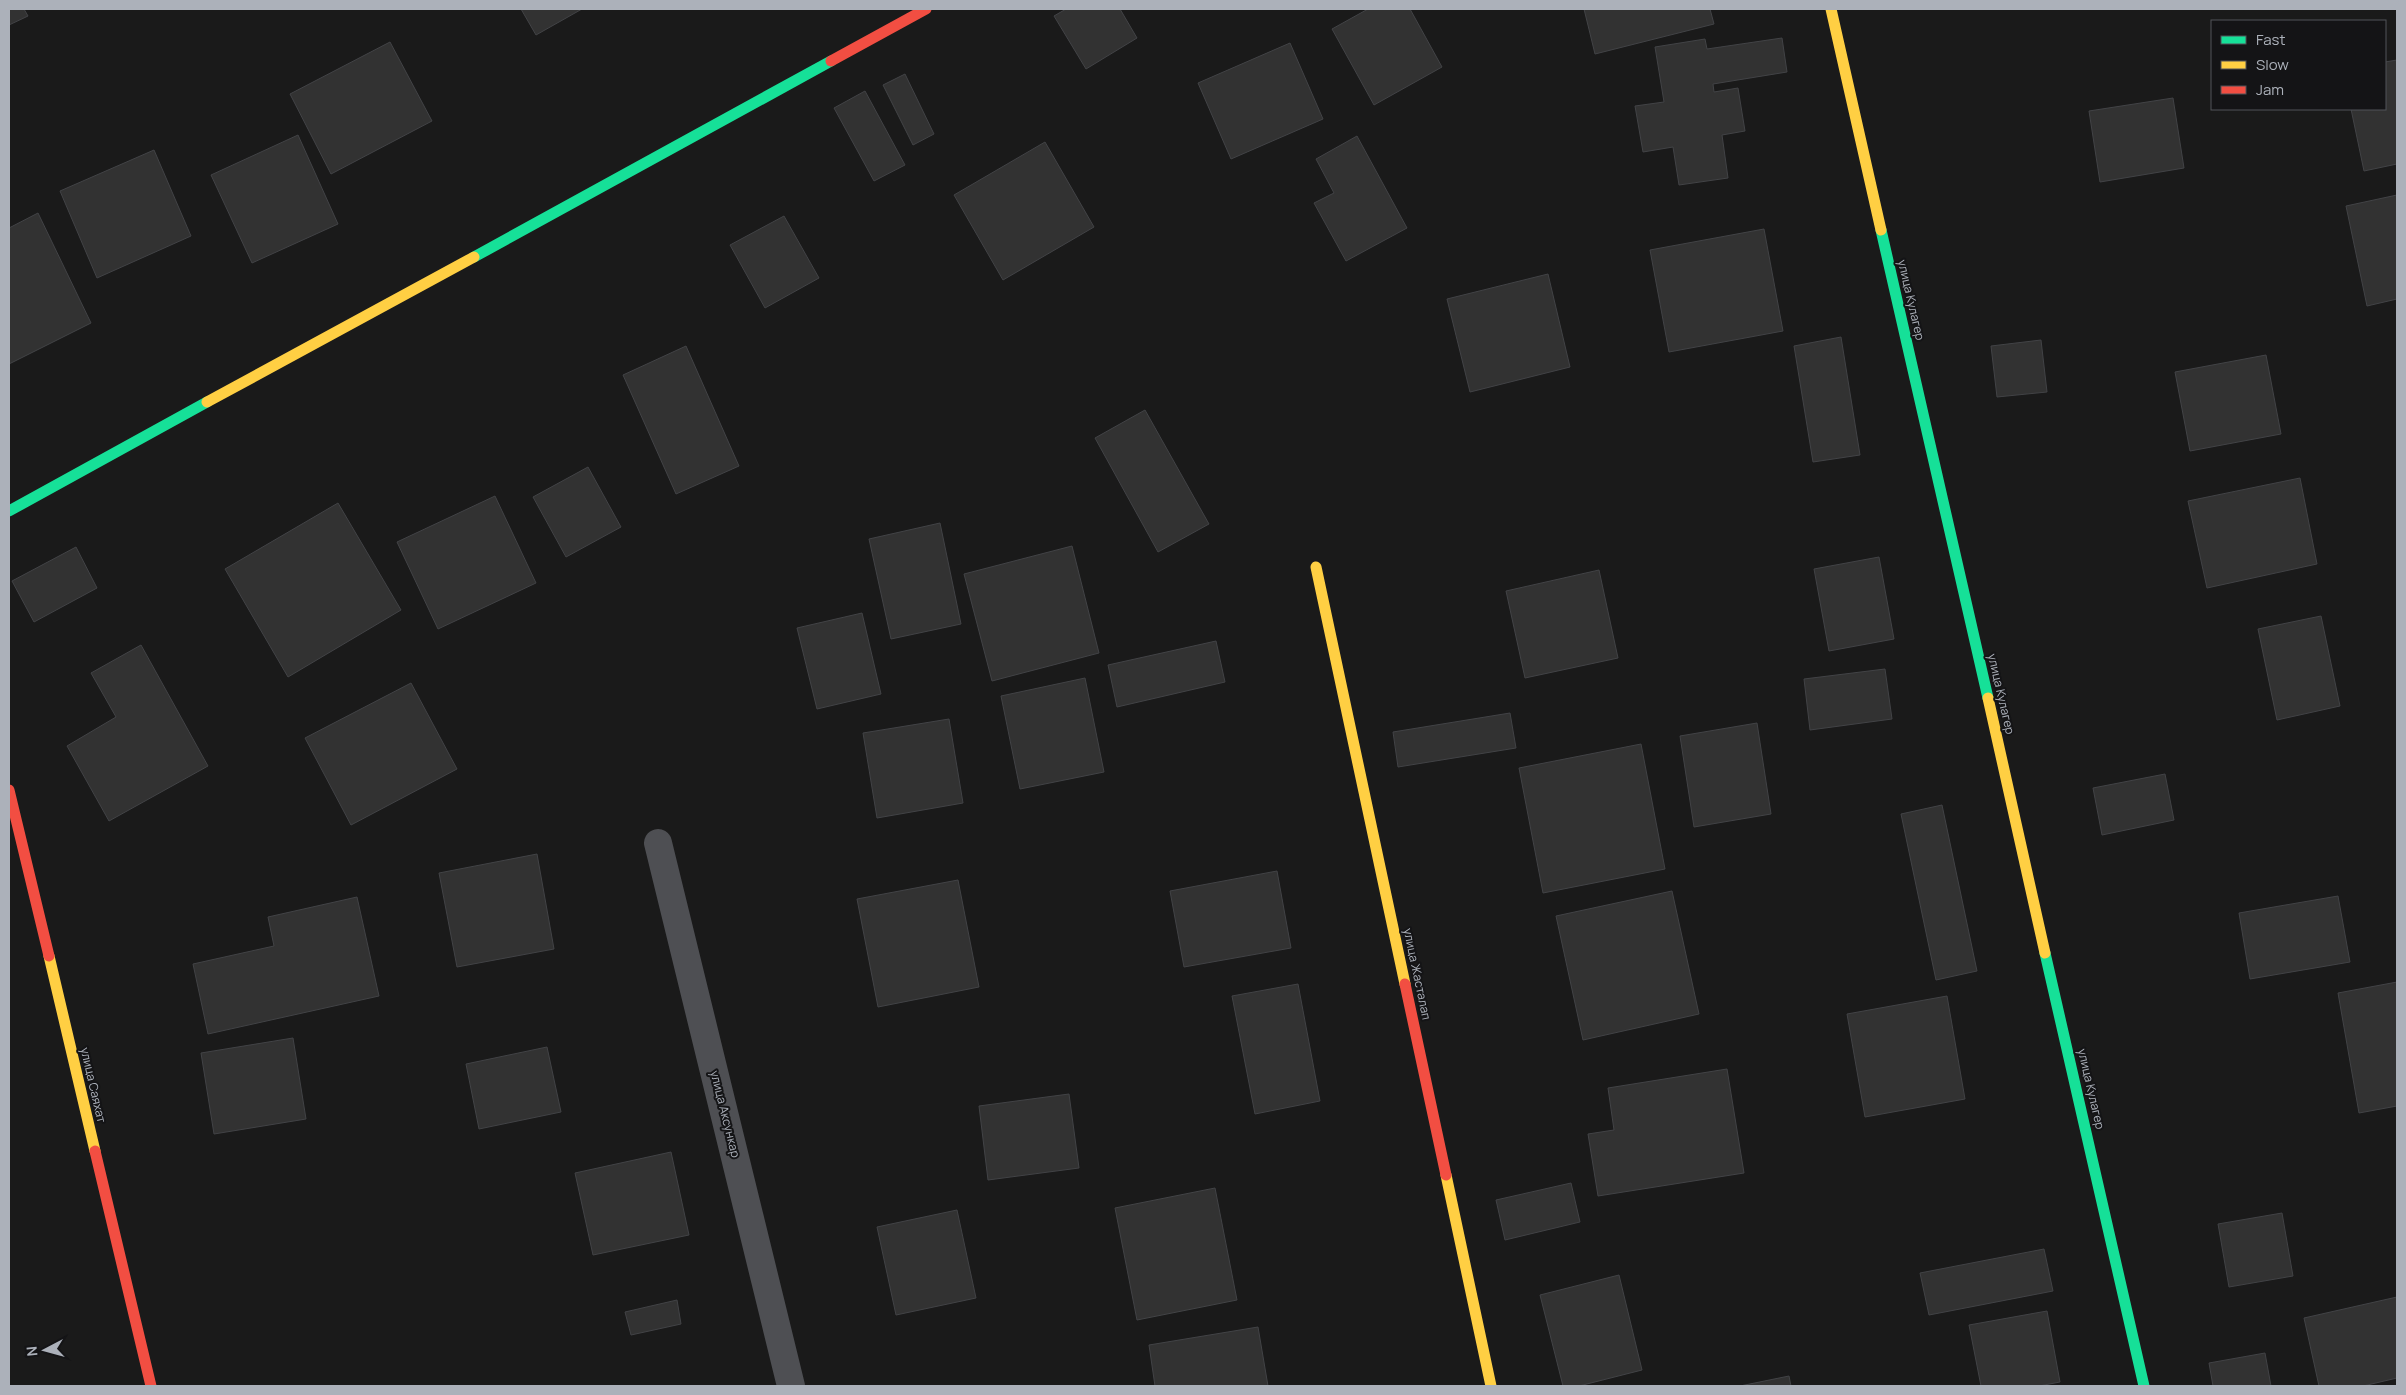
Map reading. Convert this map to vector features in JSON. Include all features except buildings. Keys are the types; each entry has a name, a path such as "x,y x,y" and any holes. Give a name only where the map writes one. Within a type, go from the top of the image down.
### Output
{"street":[{"path":"9,511 926,9"},
{"name":"улица Кулагер","path":"1831,9 2144,1386"},
{"name":"улица Жасталап","path":"1316,568 1491,1386"},
{"name":"улица Саяхат","path":"9,790 151,1386"},
{"name":"улица Аксункар","path":"658,843 791,1386"}],"traffic: fast":[{"path":"474,257 831,61"},
{"path":"1881,230 1988,698"},
{"path":"9,511 207,402"},
{"path":"2045,953 2144,1386"}],"traffic: slow":[{"path":"1831,9 1881,230"},
{"path":"207,402 474,257"},
{"path":"1316,567 1405,984"},
{"path":"1988,698 2045,953"},
{"path":"49,956 95,1151"},
{"path":"1446,1175 1491,1386"}],"traffic: jam":[{"path":"831,61 926,9"},
{"path":"9,790 49,956"},
{"path":"1405,984 1446,1175"},
{"path":"95,1151 151,1386"}]}
